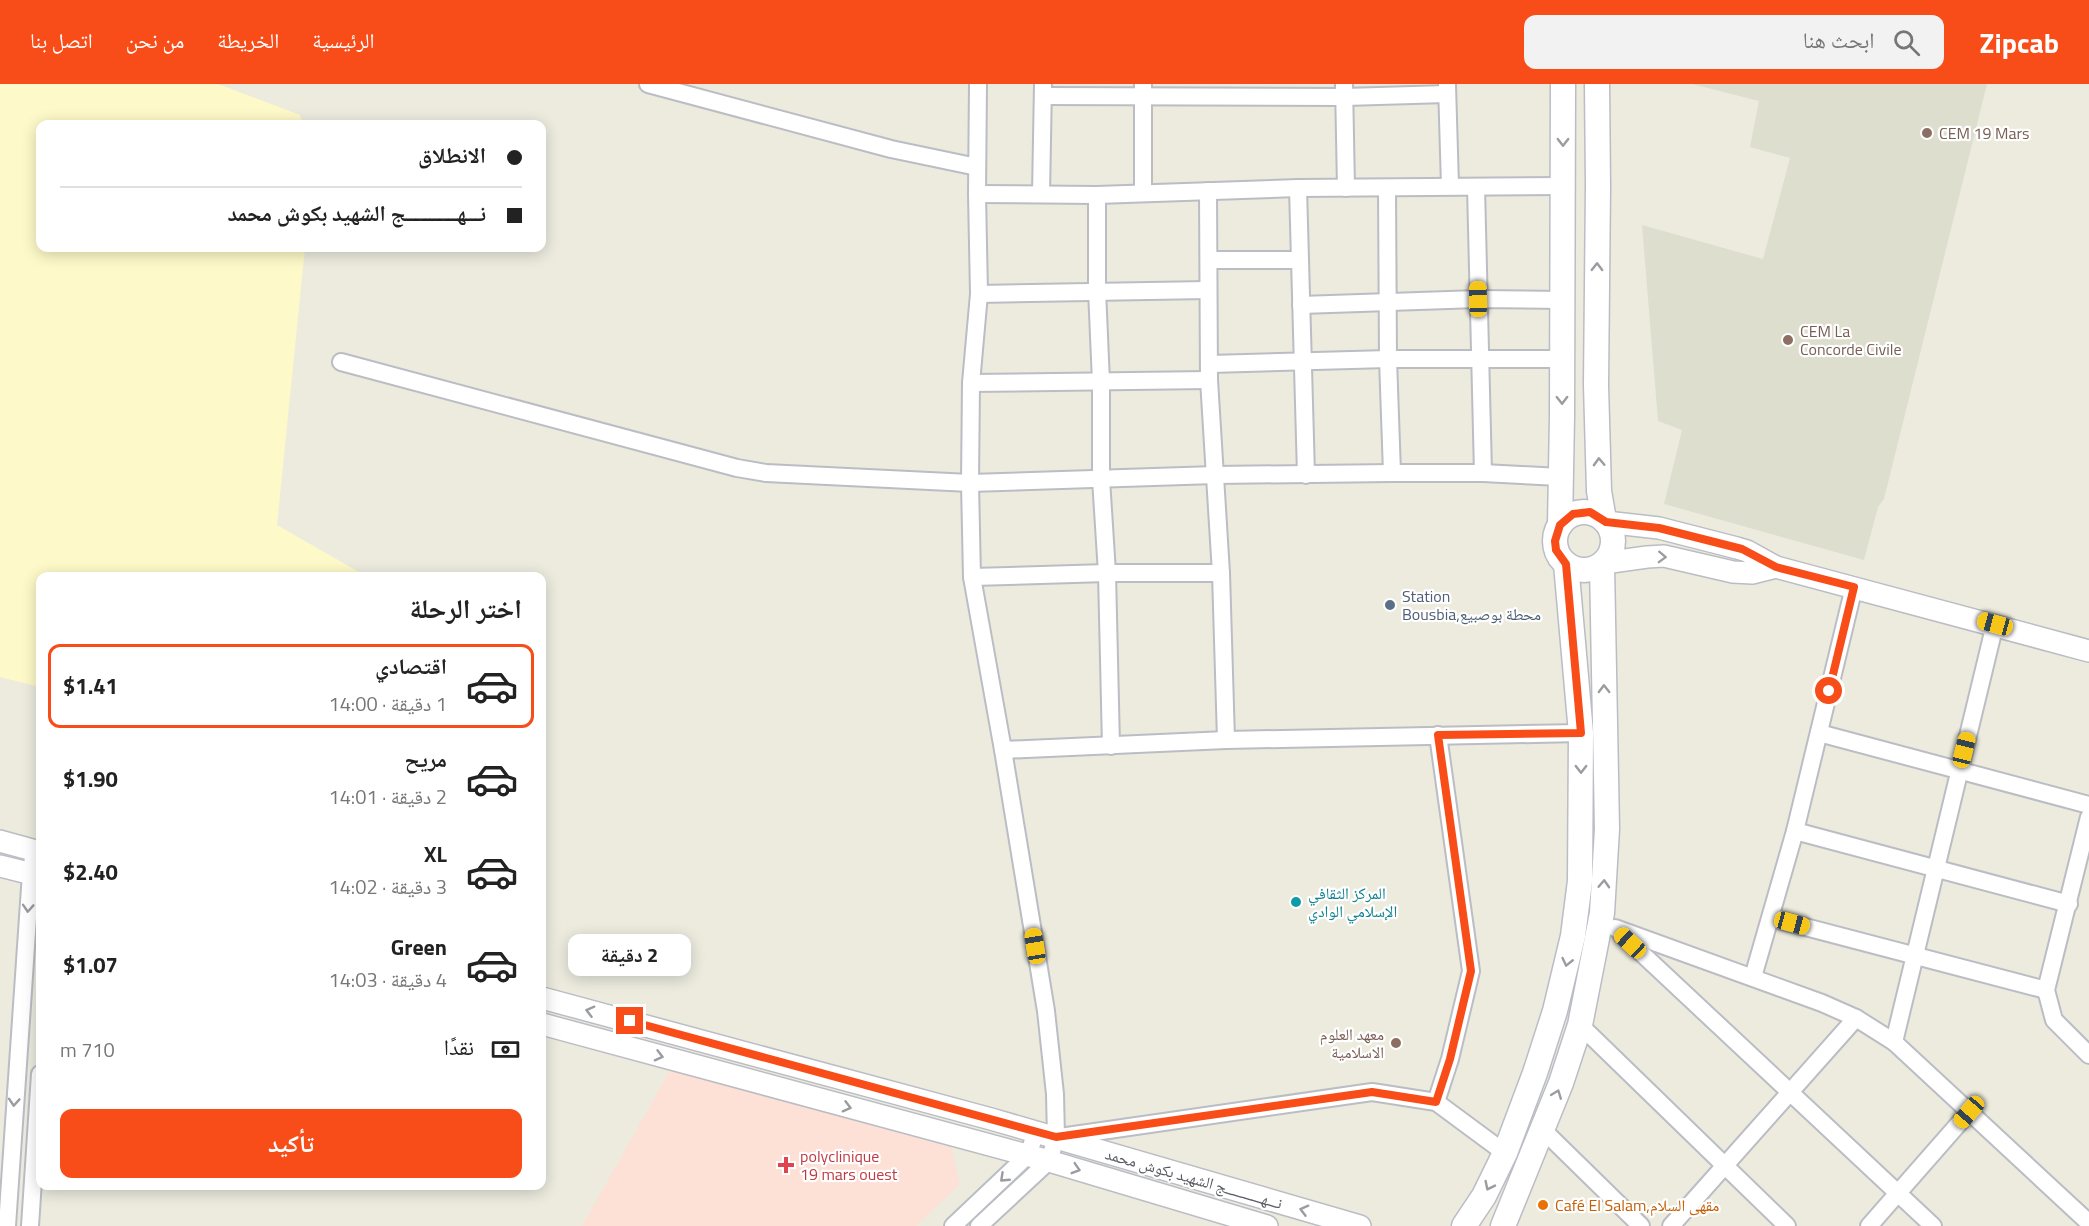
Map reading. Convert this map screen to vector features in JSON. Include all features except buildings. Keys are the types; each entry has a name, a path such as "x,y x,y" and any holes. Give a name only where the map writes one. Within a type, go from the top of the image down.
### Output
{"main road":[{"path":"1560,525 1573,514 1581,512 1590,512 1605,521 1611,529 1613,548 1610,556 1603,564 1588,570 1573,568 1566,564 1556,550 1555,541 1560,525 1562,417 1563,84"},
{"path":"1597,84 1596,385 1599,490 1605,521"},
{"path":"1464,1226 1484,1196 1505,1153 1555,1011 1573,936 1580,881 1581,733 1566,564"},
{"path":"1503,1226 1561,1083 1580,1025 1608,920 1603,564"}],"street":[{"path":"648,84 891,149 977,167"},
{"path":"978,84 978,294 971,383 972,577 1046,1011 1055,1094 1046,1135 1049,1161 979,1226"},
{"path":"1041,194 1043,90 1447,89 1450,186"},
{"path":"1143,91 1143,193"},
{"path":"1345,91 1346,188"},
{"path":"977,194 1097,195 1298,188 1563,186"},
{"path":"1476,187 1484,472"},
{"path":"1298,188 1306,475"},
{"path":"1388,188 1388,359 1392,472"},
{"path":"1208,191 1210,372 1221,573 1226,740"},
{"path":"1097,195 1101,479 1107,573 1111,746"},
{"path":"1210,260 1300,260"},
{"path":"978,294 1097,290 1208,290"},
{"path":"1301,305 1478,299 1562,300"},
{"path":"971,383 1101,382 1303,361 1561,359"},
{"path":"341,362 737,468 766,473 970,483 1392,472 1484,472 1560,477"},
{"path":"1605,521 1659,528 1737,548 1776,567 2089,651"},
{"path":"1603,564 1664,556 1733,572 1752,573 1776,567"},
{"path":"972,577 1107,573 1221,573"},
{"path":"1753,977 1795,831 1854,587"},
{"path":"1894,1042 1995,624"},
{"path":"1003,750 1226,740 1581,733"},
{"path":"1819,733 2089,805"},
{"path":"1436,1102 1450,1059 1471,971 1438,735"},
{"path":"2087,1048 2054,1020 2046,990 2089,817"},
{"path":"1795,831 2069,904"},
{"path":"0,841 36,850"},
{"path":"0,866 36,875 7,1226"},
{"path":"1771,918 2046,990"},
{"path":"1608,920 1856,1018 1894,1042 2085,1220"},
{"path":"1608,920 1789,1093 1933,1226"},
{"name":"نـــهـــــــــــج الشهيد بكوش محمد","path":"546,999 1046,1135 1360,1226"},
{"path":"1671,1226 1856,1018"},
{"name":"نـــهـــــــــــج الشهيد بكوش محمد","path":"546,1025 1028,1155 1267,1226"},
{"path":"1580,1025 1787,1226"},
{"path":"953,1226 1046,1135 1372,1092 1436,1102 1505,1153"},
{"path":"1869,1226 1969,1112"},
{"path":"1543,1130 1641,1226"},
{"path":"30,1226 36,1135"}],"shaded area":[{"name":"CEM La Concorde Civile","path":"1692,84 1987,84 1884,499 1878,507 1864,560 1664,504 1682,430 1658,421 1642,225 1763,259 1790,158 1750,147 1759,101"},
{"name":"polyclinique 19 mars ouest","path":"671,1069 951,1147 960,1184 916,1226 582,1226"}],"sand":[{"path":"0,84 218,84 300,115 302,120 36,120 36,252 305,252 277,525 359,572 36,572 36,686 0,677"}],"place":[{"name":"CEM 19 Mars","path":"1927,133"},
{"name":"CEM La Concorde Civile","path":"1788,340"},
{"name":"Station Bousbia,محطة بوصبيع","path":"1390,605"},
{"name":"المركز الثقافي الإسلامي الوادي","path":"1296,902"},
{"name":"معهد العلوم الاسلامية","path":"1396,1043"},
{"name":"polyclinique 19 mars ouest","path":"786,1165"},
{"name":"Café El Salam,مقهى السلام","path":"1543,1205"}],"route":[{"path":"630,1021 1056,1137 1372,1092 1436,1102 1450,1059 1471,971 1438,735 1581,733 1566,564 1556,550 1555,541 1556,533 1566,518 1581,512 1590,512 1606,522 1659,528 1742,549 1776,567 1854,587 1829,691"}]}
